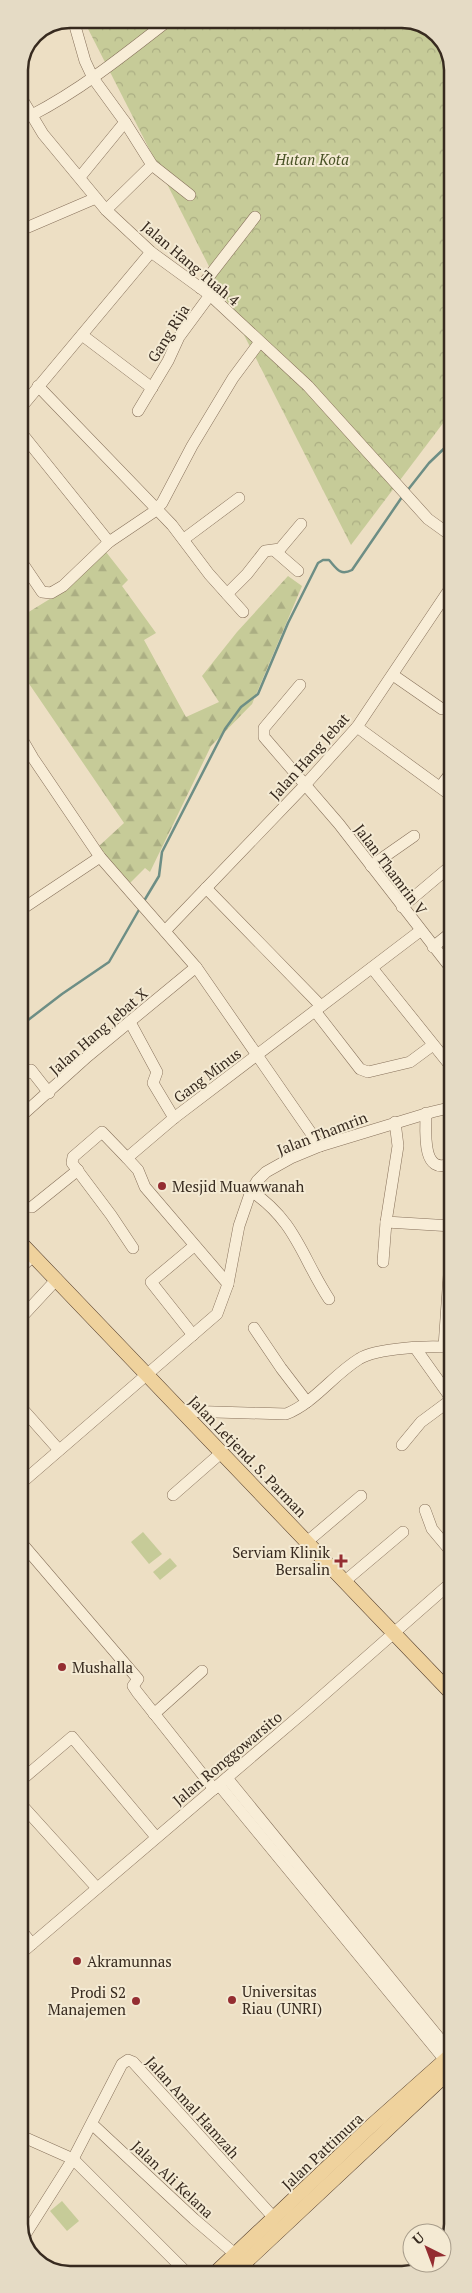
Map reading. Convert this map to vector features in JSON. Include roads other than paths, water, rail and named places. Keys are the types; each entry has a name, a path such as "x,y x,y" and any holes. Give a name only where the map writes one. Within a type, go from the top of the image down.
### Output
{"main road":[{"name":"Jalan Letjend. S. Parman","path":"28,1251 444,1686"},
{"name":"Jalan Pattimura","path":"244,2264 274,2218 444,2068"},
{"name":"Jalan Pattimura","path":"244,2264 444,2069"}],"street":[{"path":"76,28 85,61 94,78 152,165 190,195"},
{"path":"32,115 62,99 94,78 159,28"},
{"name":"Jalan Hang Tuah 4","path":"28,109 43,134 106,210 151,252 210,295 259,343 308,386 428,519 444,531"},
{"path":"80,177 125,122"},
{"path":"106,210 152,165"},
{"path":"28,227 96,198"},
{"path":"200,288 255,217"},
{"path":"28,398 151,252"},
{"name":"Gang Rija","path":"138,411 179,337 210,295"},
{"path":"82,335 152,388"},
{"path":"28,577 42,592 51,593 63,586 109,542 156,509 162,502 192,446 233,378 259,343"},
{"path":"38,386 184,539 209,574 243,612"},
{"path":"28,441 109,542"},
{"path":"184,539 239,498"},
{"path":"275,551 288,542 301,524"},
{"path":"227,594 247,574 265,551 270,549 275,551 298,571"},
{"name":"Jalan Hang Jebat","path":"166,931 305,785 357,727 444,598"},
{"path":"393,675 442,709"},
{"name":"Jalan Thamrin V","path":"300,685 263,731 264,737 371,866 444,960"},
{"path":"357,727 444,790"},
{"path":"28,749 100,857 196,967 320,1146"},
{"path":"440,787 444,782"},
{"path":"371,866 414,836"},
{"path":"28,905 100,857"},
{"path":"402,907 444,872"},
{"path":"206,888 318,1008 360,1069 368,1072 410,1062 433,1044"},
{"name":"Gang Minus","path":"127,1158 174,1118 420,931"},
{"path":"433,947 444,938"},
{"name":"Jalan Hang Jebat X","path":"28,1110 88,1056 196,967"},
{"path":"372,968 444,1058"},
{"path":"130,1022 157,1072 153,1083 174,1118"},
{"path":"28,1072 31,1070 49,1093"},
{"name":"Jalan Thamrin","path":"28,1477 217,1314 228,1284 239,1226 251,1192 257,1181 266,1172 291,1158 320,1146 395,1122 444,1109"},
{"path":"426,1113 429,1160 436,1166 444,1166"},
{"path":"383,1262 386,1222 398,1146 395,1122"},
{"path":"133,1248 72,1163 73,1157 102,1132 138,1170 145,1187 228,1284"},
{"path":"32,1207 78,1170"},
{"path":"251,1192 266,1202 281,1216 305,1253 329,1299"},
{"path":"386,1222 444,1226"},
{"path":"193,1335 151,1282 194,1246"},
{"path":"28,1261 33,1256"},
{"path":"28,1310 56,1279"},
{"path":"254,1328 307,1402"},
{"path":"182,1411 286,1414 298,1409 359,1359 373,1353 387,1350 444,1347"},
{"path":"416,1349 444,1388"},
{"path":"402,1445 421,1422 444,1406"},
{"path":"28,1415 59,1450"},
{"path":"173,1495 221,1453"},
{"path":"308,1542 361,1496"},
{"path":"425,1510 432,1528 444,1543"},
{"path":"345,1581 403,1532"},
{"path":"28,1551 138,1680 133,1686 154,1714 220,1784 444,2051"},
{"name":"Jalan Ronggowarsito","path":"28,1948 444,1589"},
{"path":"154,1714 202,1671"},
{"path":"28,1774 72,1737 156,1837"},
{"path":"28,1812 97,1888"},
{"path":"28,1939 32,1944"},
{"name":"Jalan Amal Hamzah","path":"28,2230 73,2159 122,2064 128,2060 133,2062 274,2218"},
{"name":"Jalan Ali Kelana","path":"92,2124 244,2264"},
{"path":"28,2139 73,2159 179,2265"}],"waterway":[{"path":"407,491 429,463 444,449"},
{"path":"144,901 159,876 162,852 225,729 241,707 258,694 288,623 318,563 323,560 329,560 342,572 352,570 402,497"},
{"path":"28,1020 109,962 140,908"}],"place":[{"name":"Mesjid Muawwanah","path":"162,1186"},
{"name":"Serviam Klinik Bersalin","path":"341,1561"},
{"name":"Mushalla","path":"62,1667"},
{"name":"Akramunnas","path":"77,1961"},
{"name":"Universitas Riau (UNRI)","path":"232,2000"},
{"name":"Prodi S2 Manajemen","path":"136,2001"}],"park label":[{"name":"Hutan Kota","path":"312,159"}]}
